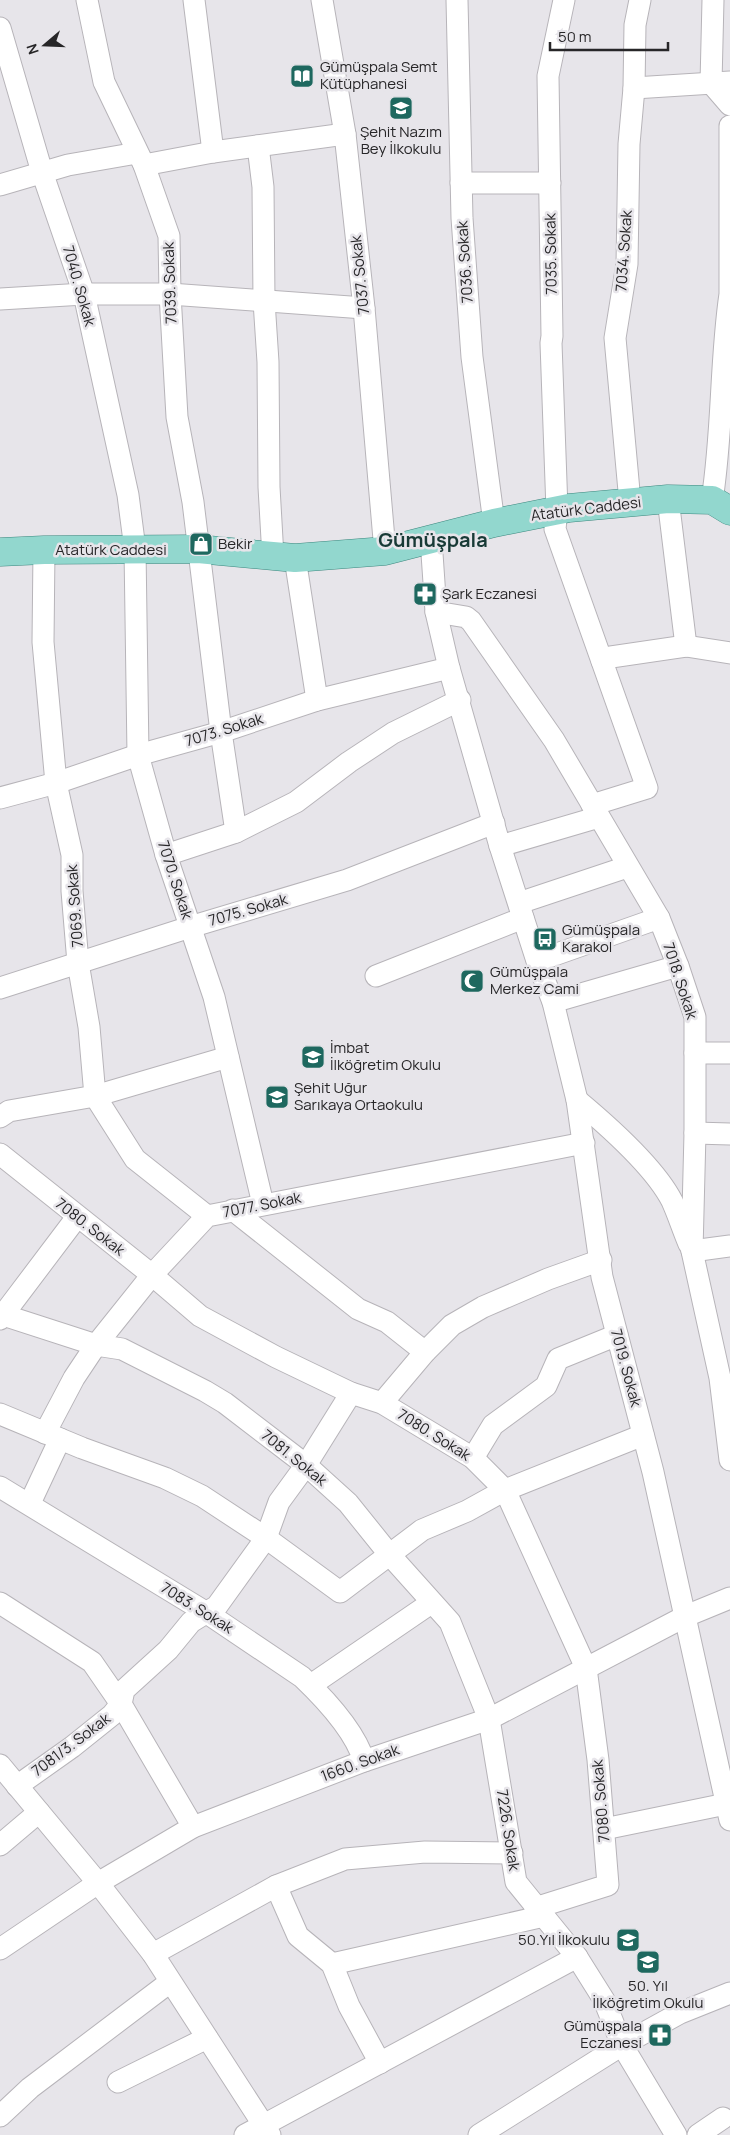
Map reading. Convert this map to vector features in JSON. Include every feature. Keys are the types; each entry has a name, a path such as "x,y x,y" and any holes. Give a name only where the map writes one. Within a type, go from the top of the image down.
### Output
{"main road":[{"name":"Atatürk Caddesi","path":"0,552 198,549 284,557 385,551 494,522 557,510 668,499 724,506"}],"street":[{"name":"7039. Sokak","path":"88,0 104,82 141,159 169,236 170,294 177,417 193,502 221,732 236,832"},
{"path":"194,0 213,152"},
{"path":"322,0 328,0"},
{"name":"7037. Sokak","path":"322,0 345,134 364,308 385,551"},
{"name":"7036. Sokak","path":"457,0 462,218 472,357 494,522"},
{"name":"7035. Sokak","path":"564,0 548,76 551,375 557,510 555,529 646,788 595,811"},
{"name":"7034. Sokak","path":"630,502 615,338 627,264 629,144 634,88 636,26 640,0"},
{"path":"713,0 721,82 730,106"},
{"name":"7040. Sokak","path":"0,28 42,172 84,294 128,495 136,549"},
{"path":"634,88 721,82"},
{"path":"724,506 719,458 730,294 730,126"},
{"path":"0,185 68,165 213,152 345,134"},
{"path":"258,146 263,187 269,487 318,700"},
{"path":"461,183 550,183"},
{"path":"0,299 84,294 170,294 364,308"},
{"path":"668,499 686,646"},
{"name":"7019. Sokak","path":"431,539 436,612 449,668 460,700 500,846 537,961 553,1002 577,1100 602,1277 643,1435 686,1616 728,1812"},
{"name":"7070. Sokak","path":"136,549 138,755 166,855 214,997 263,1204"},
{"name":"7069. Sokak","path":"44,550 43,642 56,784 71,849 78,963 89,1027 95,1096 135,1159 207,1216"},
{"name":"7018. Sokak","path":"436,612 466,617 476,625 554,740 659,918 678,966 695,1017 692,1251 725,1376 730,1460"},
{"path":"602,661 611,657 686,646 730,654"},
{"name":"7073. Sokak","path":"0,798 56,784 138,755 221,732 318,700 449,668"},
{"path":"166,855 236,832 296,802 349,762 393,733 460,700"},
{"path":"500,846 595,811"},
{"name":"7075. Sokak","path":"0,988 190,927 347,880 494,823"},
{"path":"376,976 627,866"},
{"path":"537,961 659,918"},
{"path":"553,1002 678,966"},
{"path":"695,1053 730,1054"},
{"path":"0,1117 9,1111 95,1096 228,1057"},
{"path":"577,1100 605,1123 660,1184 671,1200 692,1251 730,1246"},
{"path":"695,1133 730,1134"},
{"name":"7077. Sokak","path":"30,1503 74,1378 96,1345 152,1275 207,1216 584,1143"},
{"name":"7080. Sokak","path":"0,1154 152,1275 200,1316 276,1357 350,1393 382,1403 473,1458 505,1490 586,1668 598,1760 604,1829 608,1885 540,1912"},
{"path":"234,1210 358,1309 387,1322 425,1352"},
{"path":"1,1316 77,1217"},
{"path":"382,1403 425,1352 452,1325 483,1307 548,1279 601,1260"},
{"name":"7081. Sokak","path":"1,1316 96,1345 122,1349 205,1391 226,1404 306,1465 348,1503 389,1554 450,1622 489,1719"},
{"path":"473,1458 493,1425 546,1386 558,1359 617,1335"},
{"name":"7081/3. Sokak","path":"16,1786 112,1715 121,1704 124,1690 168,1650 191,1622 217,1606 266,1538 279,1502 306,1465 350,1393"},
{"path":"0,1414 166,1478 192,1491 266,1538 340,1592 422,1530 467,1511 505,1490 643,1435"},
{"name":"7083. Sokak","path":"0,1487 30,1503 283,1662 310,1685 352,1736 360,1746 364,1761"},
{"name":"1660. Sokak","path":"0,1948 98,1883 193,1827 364,1761 489,1719 686,1616 730,1598"},
{"path":"0,1603 92,1662 121,1704 193,1827"},
{"path":"310,1685 431,1603"},
{"name":"7226. Sokak","path":"489,1719 516,1882 577,1957 604,2000 622,2045 676,2135"},
{"path":"0,1765 98,1883 153,1954 207,2038 260,2132 380,2063 577,1957"},
{"path":"0,1845 39,1812"},
{"path":"604,1829 728,1812"},
{"path":"153,1954 276,1886 345,1859 424,1852 512,1854"},
{"path":"276,1886 298,1936 332,1964 349,2006 380,2063"},
{"path":"332,1964 540,1912"},
{"path":"0,2116 30,2088 170,1982"},
{"path":"478,2135 622,2045 680,2013 730,1993"},
{"path":"118,2082 207,2038"},
{"path":"698,2135 723,2118"}],"place":[{"name":"Gümüşpala Semt Kütüphanesi","path":"302,76"},
{"name":"Şehit Nazım Bey İlkokulu","path":"401,108"},
{"name":"Bekir","path":"201,544"},
{"name":"Şark Eczanesi","path":"425,594"},
{"name":"Gümüşpala Karakol","path":"545,939"},
{"name":"Gümüşpala Merkez Cami","path":"472,981"},
{"name":"İmbat İlköğretim Okulu","path":"313,1057"},
{"name":"Şehit Uğur Sarıkaya Ortaokulu","path":"277,1097"},
{"name":"50.Yıl İlkokulu","path":"628,1940"},
{"name":"50. Yıl İlköğretim Okulu","path":"648,1962"},
{"name":"Gümüşpala Eczanesi","path":"660,2035"}],"district":[{"name":"Gümüşpala","path":"433,540"}]}
